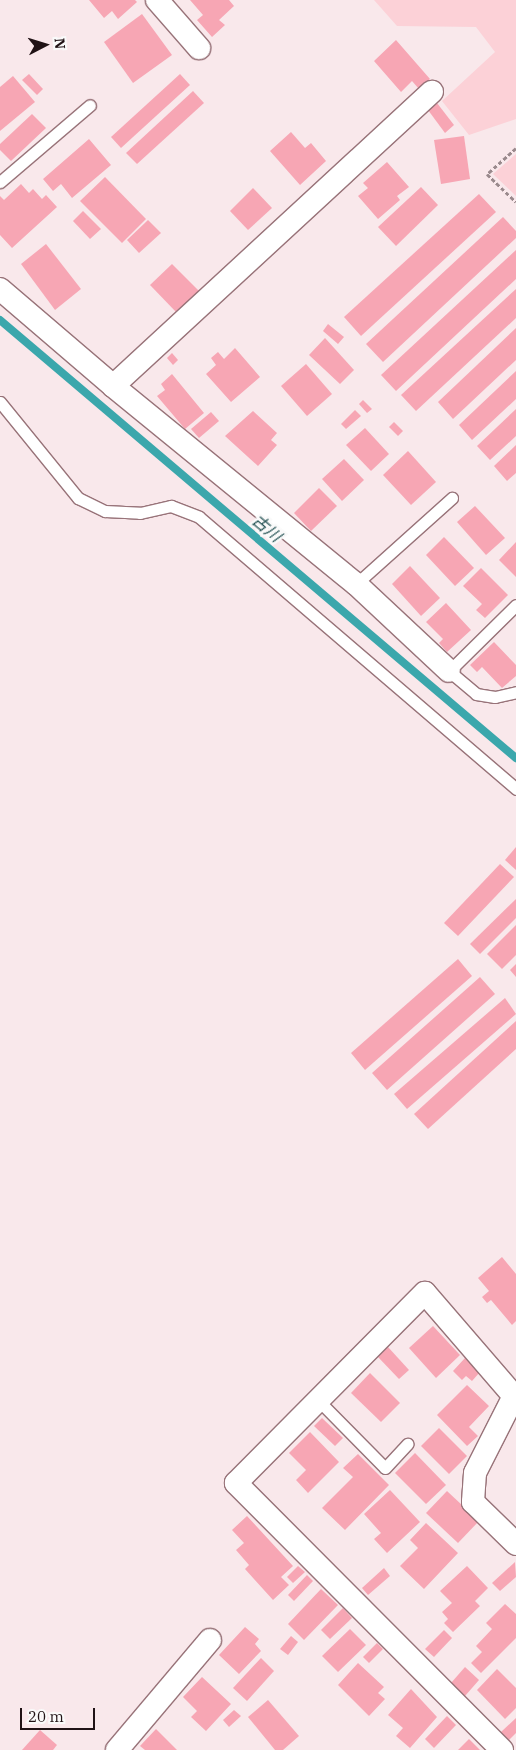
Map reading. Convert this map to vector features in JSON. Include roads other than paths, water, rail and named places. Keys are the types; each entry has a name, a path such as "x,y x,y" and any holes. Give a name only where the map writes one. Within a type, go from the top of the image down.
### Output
{"street":[{"path":"156,0 199,48"},
{"path":"113,386 432,92"},
{"path":"0,289 113,386 356,584 449,672"},
{"path":"502,1750 236,1483 425,1293 514,1396 475,1473 473,1502 516,1544"},
{"path":"117,1750 210,1640"}],"lane":[{"path":"0,182 90,104"},
{"path":"0,402 78,498 105,511 140,513 171,506 199,517 516,789"},
{"path":"356,584 452,498"},
{"path":"516,605 449,672 476,694 495,697 516,692"},
{"path":"318,1400 385,1468 406,1444"}],"waterway":[{"name":"古川","path":"0,320 516,758"}]}
